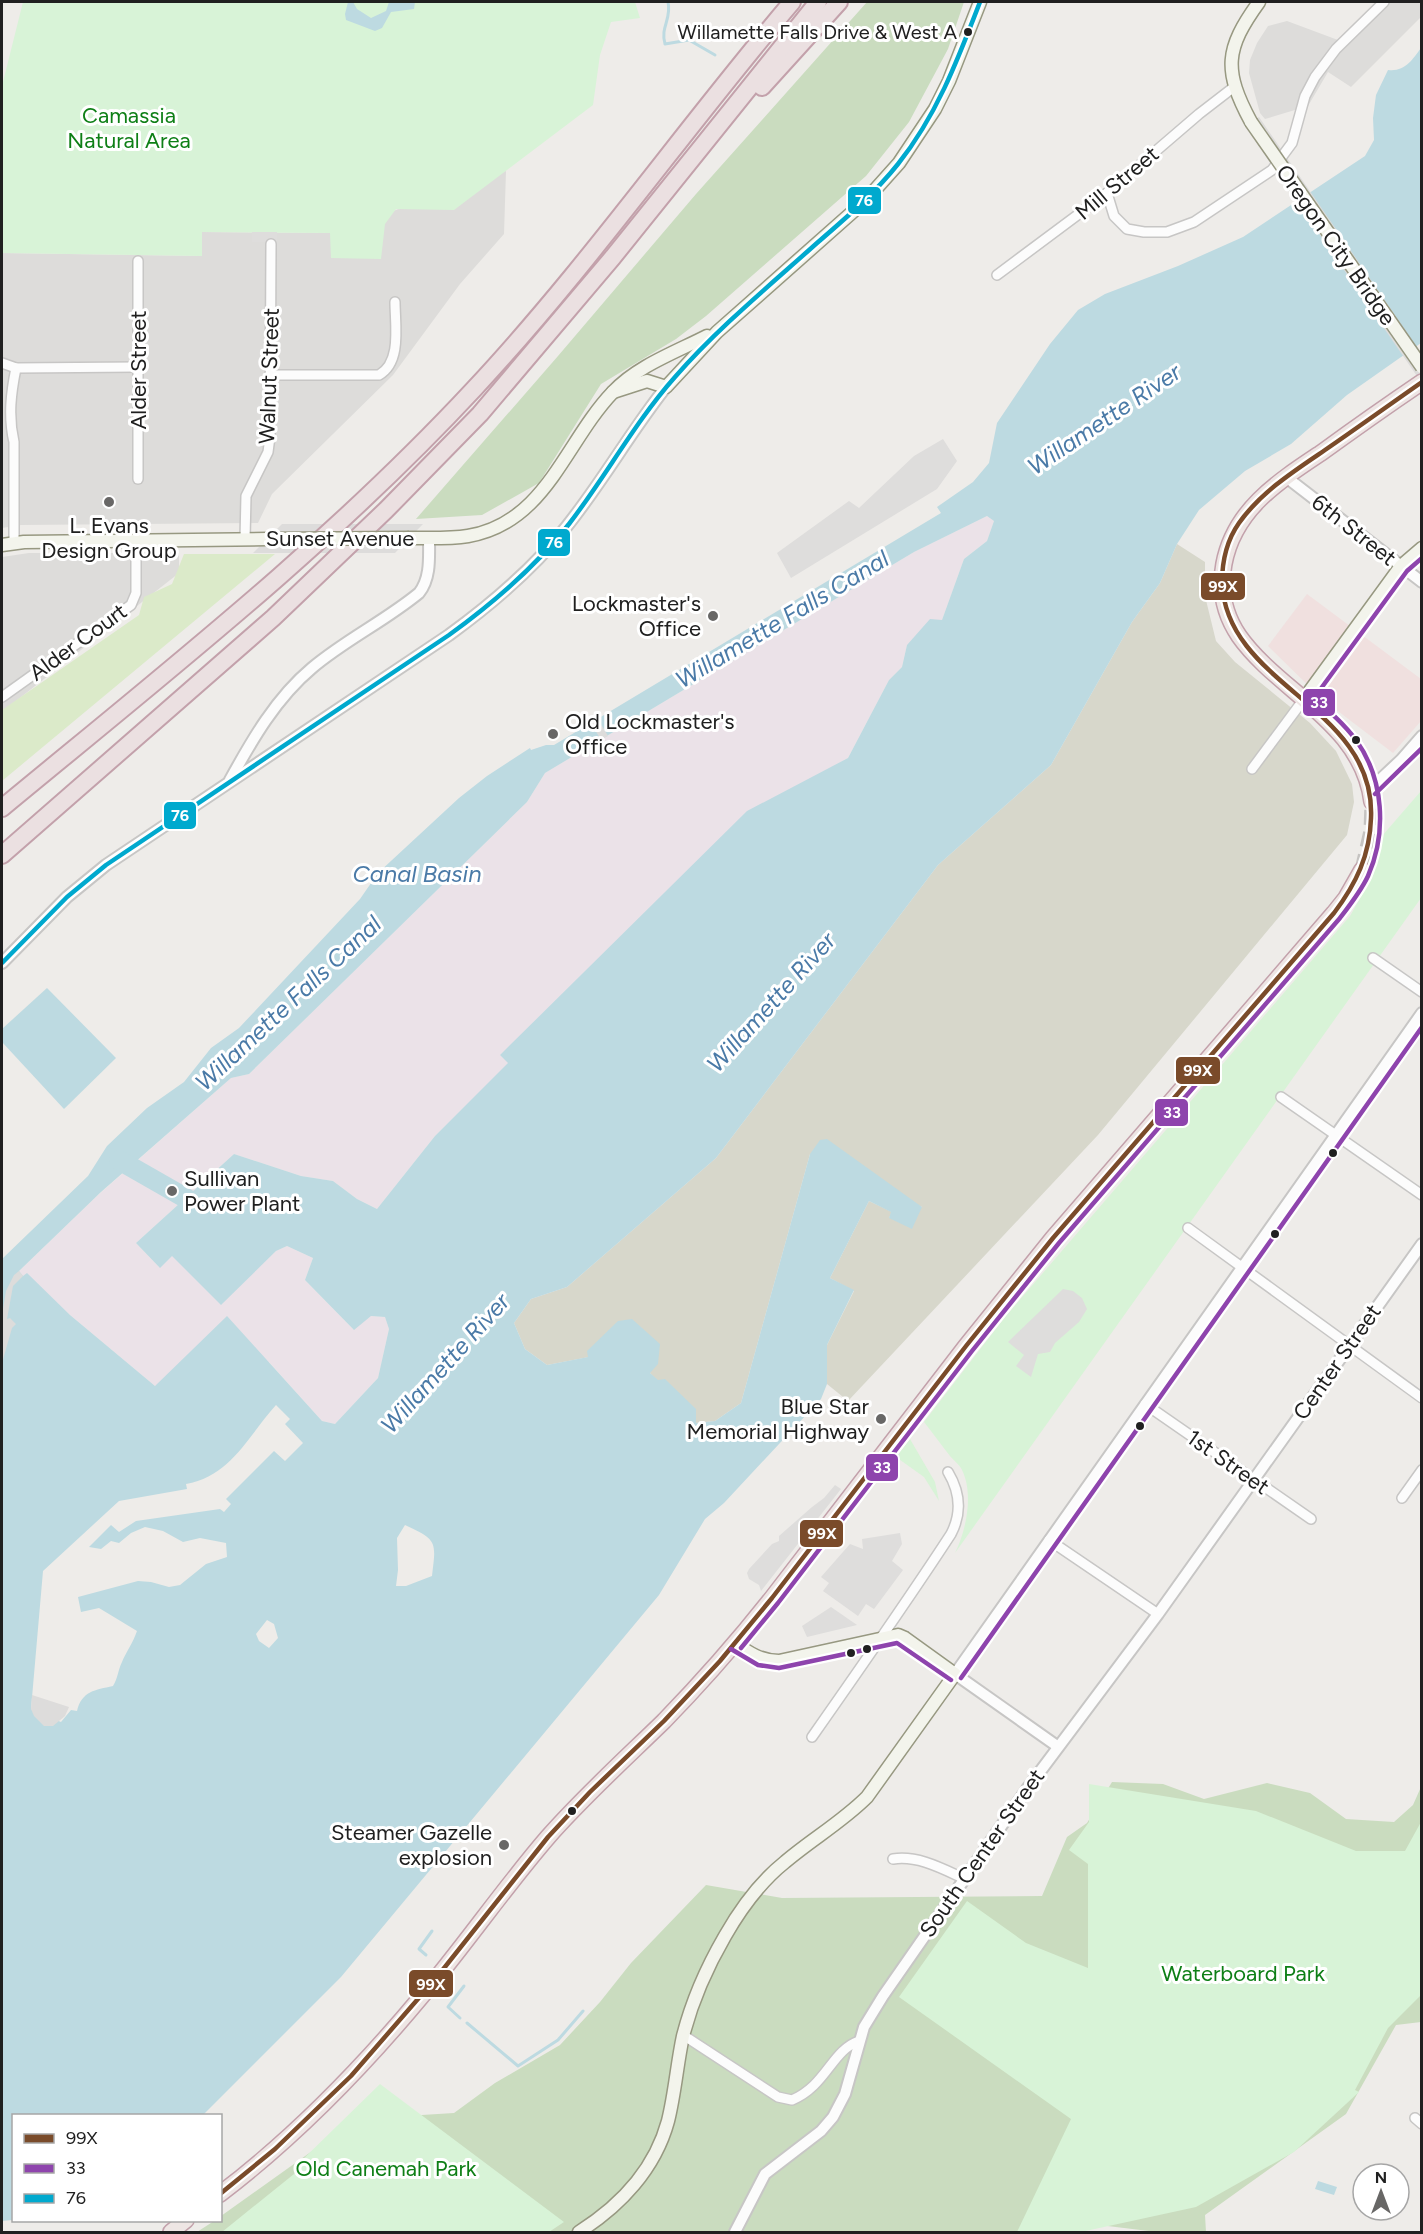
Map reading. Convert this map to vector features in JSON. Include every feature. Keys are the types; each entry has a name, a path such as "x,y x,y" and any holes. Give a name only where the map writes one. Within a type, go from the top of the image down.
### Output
{"highway":[{"path":"2,808 293,566 440,425 514,345 792,2"},
{"path":"2,855 265,625 386,510 480,414 613,257 818,2"},
{"path":"682,170 751,99 839,2"},
{"path":"1371,795 1361,764 1336,728 1252,652 1240,637 1225,606 1221,583 1224,559 1238,525 1260,499 1286,477 1422,382"},
{"path":"222,2192 292,2134 362,2064 420,1998 574,1807 678,1706 735,1642 794,1571 1013,1288 1334,913 1362,870"},
{"path":"171,2232 184,2222"}],"main road":[{"path":"613,392 647,381 666,387 717,332 864,201 904,157 929,120 947,86 980,2"},
{"path":"1245,2 1247,18"},
{"path":"1234,87 1231,77 1235,42 1247,18 1259,2"},
{"name":"Oregon City Bridge","path":"1234,87 1251,122 1422,367"},
{"name":"Sunset Avenue","path":"8,544 429,538 468,536 491,530 524,511 539,494 587,424 622,383 649,366 717,332"},
{"path":"1304,699 1401,566 1422,548"},
{"path":"579,2232 609,2210 629,2191 645,2170 658,2147 667,2123 683,2036 704,1977 743,1906 783,1863 843,1819 867,1797 955,1674 898,1635 779,1661 753,1655 735,1642"}],"street":[{"path":"1107,193 1114,216 1127,229 1144,232 1167,231 1194,222 1272,170 1292,143 1305,96 1315,77 1336,49 1384,2"},
{"name":"Mill Street","path":"997,275 1107,193 1234,87"},
{"name":"Walnut Street","path":"245,539 246,495 268,452 271,375 271,244"},
{"name":"Alder Street","path":"138,261 138,478"},
{"path":"271,375 379,375 394,358 395,302"},
{"path":"2,363 16,368 138,367"},
{"path":"8,544 14,442 10,398 16,368"},
{"path":"2,963 85,882 125,852 457,629 504,592 568,525 666,387"},
{"name":"6th Street","path":"1286,477 1422,582"},
{"path":"228,783 268,718 296,683 329,655 413,598 422,589 428,575 429,538"},
{"name":"Alder Court","path":"2,697 131,605 136,593 136,541"},
{"path":"1252,769 1304,699"},
{"path":"1371,795 1422,736"},
{"path":"1373,958 1422,992"},
{"path":"1057,1746 955,1674 1422,1013"},
{"path":"1281,1097 1422,1195"},
{"path":"1188,1228 1422,1398"},
{"name":"Center Street","path":"1253,1480 1422,1244"},
{"name":"1st Street","path":"1145,1404 1311,1519"},
{"path":"1402,1498 1422,1470"},
{"path":"812,1737 883,1637 894,1616 955,1526 958,1509 957,1491 948,1472"},
{"name":"South Center Street","path":"735,2232 765,2174 821,2131 833,2117 846,2090 859,2041 867,2021 1057,1746 1158,1614 1253,1480"},
{"path":"1049,1540 1158,1614"},
{"path":"893,1859 907,1858 925,1862 965,1880"},
{"path":"683,2036 778,2097 792,2100 814,2087 844,2048 859,2041"}],"shaded area":[{"path":"1388,2 1421,2 1421,17 1351,87 1328,72 1308,106 1265,119 1260,113 1249,73 1250,60 1268,26 1287,21 1346,43"},
{"path":"506,171 504,234 460,284 393,375 272,494 258,523 21,525 2,528 2,253 201,256 202,232 331,233"},
{"path":"252,232 277,232 277,242 252,242"},
{"path":"943,439 957,461 937,489 791,578 777,553 849,501 859,508 914,456"},
{"path":"987,516 994,521 987,541 964,559 942,620 907,645 902,667 889,680 848,758 819,774 500,1055 509,1063 435,1136 377,1209 357,1199 333,1181 301,1176 234,1154 136,1243 159,1267 172,1255 221,1304 276,1251 287,1246 313,1258 305,1280 353,1329 371,1316 385,1317 389,1329 378,1378 335,1424 322,1421 269,1362 155,1386 70,1315 27,1274 23,1276 19,1271 96,1197 231,1078 249,1074 527,802 545,773 914,552"},
{"path":"1177,544 1205,562 1205,596 1216,641 1235,662 1310,723 1336,751 1352,784 1354,802 1347,835 1098,1135 848,1401 827,1384 827,1345 854,1291 830,1278 869,1201 892,1212 889,1218 922,1207 810,1154 741,1403 715,1421 696,1423 650,1373 589,1357 547,1365 525,1349 514,1323 531,1299 567,1287 716,1158 938,865 1051,765 1132,622 1160,583"},
{"path":"29,553 179,553 179,573 2,712 2,557"},
{"path":"1307,594 1421,679 1421,721 1393,753 1322,699 1268,646"},
{"path":"1063,1289 1073,1291 1082,1298 1087,1309 1079,1322 1055,1343 1050,1352 1038,1354 1031,1377 1016,1366 1024,1355 1008,1342"},
{"path":"835,1485 841,1489 761,1591 759,1585 749,1579 747,1573 749,1569 772,1544 779,1541 779,1536 824,1498"},
{"path":"900,1533 902,1544 892,1561 903,1570 874,1609 866,1604 858,1616 823,1591 829,1583 821,1577 850,1544 863,1549 862,1539"},
{"path":"831,1607 857,1625 807,1637 802,1626"}],"green space":[{"name":"Camassia Natural Area","path":"23,2 635,2 640,18 611,22 600,55 593,105 454,210 396,209 385,224 381,259 331,258 330,233 202,232 202,256 2,253 2,86"},
{"path":"867,2 964,2 948,49 909,122 866,176 706,316 676,339 601,384 539,483 482,515 416,519 696,194"},
{"path":"184,554 275,554 2,781 2,710 139,615 144,597 172,584"},
{"path":"1421,791 1421,898 955,1553 967,1512 966,1480 960,1466 924,1422 1005,1317 1350,916 1371,879 1379,856 1382,836"},
{"path":"910,1439 935,1482 939,1501 924,1477 896,1457"},
{"path":"1112,1782 1163,1784 1204,1799 1267,1783 1310,1793 1346,1819 1394,1822 1413,1805 1421,1787 1421,2022 1396,2025 1346,2114 1205,2215 1206,2232 1157,2232 1091,2224 1023,2232 197,2232 212,2222 222,2222 222,2215 357,2119 454,2113 495,2083 560,2045 600,2002 631,1963 706,1885 782,1898 1042,1896 1067,1837 1087,1823"},
{"name":"Waterboard Park","path":"1089,1784 1256,1811 1356,1851 1405,1851 1421,1822 1421,1995 1388,2028 1355,2090 1359,2092 1294,2152 1196,2207 1081,2232 1017,2232 1071,2119 899,1997 967,1901 1026,1943 1088,1968 1088,1864 1069,1850 1089,1822"},
{"name":"Old Canemah Park","path":"380,2084 564,2222 549,2232 222,2232 299,2170 296,2166"}],"water":[{"path":"348,2 353,2 357,9 371,18 386,11 389,2 415,2 414,9 391,12 382,28 375,31 346,20"},
{"path":"1421,48 1421,343 1347,395 1291,444 1245,471 1199,510 1177,544 1160,583 1132,622 1051,765 938,865 716,1158 567,1287 531,1299 514,1323 525,1349 547,1365 588,1357 587,1351 618,1321 632,1319 660,1344 658,1364 650,1373 658,1380 665,1379 696,1409 696,1423 715,1421 741,1403 810,1154 820,1140 827,1139 922,1207 912,1229 889,1218 891,1212 869,1201 830,1278 854,1290 827,1345 827,1384 821,1399 724,1503 705,1519 659,1595 341,1977 204,2114 12,2114 12,2220 2,2221 2,1259 88,1176 107,1146 147,1108 184,1082 211,1048 239,1028 360,899 378,873 459,798 487,776 530,748 531,750 554,745 941,513 937,507 973,482 989,463 997,423 1050,344 1078,310 1105,294 1178,266 1243,237 1365,156 1374,140 1373,118 1376,95 1388,70 1399,69 1411,61","holes":["987,516 994,521 987,541 964,559 942,620 930,619 907,645 902,667 889,680 848,758 747,811 500,1055 508,1063 435,1136 377,1209 357,1199 333,1181 301,1176 234,1154 136,1243 160,1268 172,1256 221,1305 276,1251 287,1246 313,1258 305,1280 354,1330 371,1316 385,1317 389,1329 378,1378 335,1424 322,1421 227,1316 155,1386 70,1315 27,1273 23,1276 19,1271 101,1192 231,1078 249,1074 527,802 545,773 914,552","276,1405 290,1419 285,1424 303,1443 285,1461 274,1451 226,1499 231,1504 224,1512 220,1509 136,1521 119,1532 111,1525 89,1547 101,1549 111,1541 119,1543 131,1533 145,1527 163,1531 183,1542 200,1538 226,1543 227,1557 206,1564 180,1585 169,1587 138,1581 78,1597 81,1612 99,1608 137,1631 113,1686 90,1692 82,1699 77,1711 71,1710 61,1722 31,1709 43,1571 119,1501 187,1489 186,1484 202,1480 215,1473 237,1453","405,1525 424,1535 432,1543 434,1549 432,1576 406,1586 396,1586 397,1538","267,1620 274,1624 278,1638 269,1648 259,1641 256,1634"]},
{"path":"47,988 116,1058 64,1109 2,1042 2,1029"},
{"path":"1318,2181 1337,2187 1334,2195 1315,2189"}],"pier":[{"path":"1259,117 1421,353 1421,382 1245,126"},
{"path":"282,524 423,524 395,553 253,553"},
{"path":"598,719 608,736 601,740 591,723"},
{"path":"19,1271 23,1276 13,1286 7,1319 10,1318 16,1324 12,1328 2,1363 2,1315 6,1291 14,1275"},
{"path":"32,1695 69,1707 65,1716 53,1726 44,1726 34,1716 31,1709"}],"waterway":[{"path":"668,2 665,44 689,40 715,55"},
{"path":"119,1160 189,1200 211,1205"},
{"path":"426,1955 419,1949 432,1931"},
{"path":"460,2018 448,2007 464,1986"},
{"path":"467,2023 518,2066 558,2040 583,2011"}],"tunnel":[{"path":"1362,870 1371,831 1372,802"}],"transit line":[{"name":"76","path":"2,963 67,897 106,865 449,635 528,570 569,524 660,394 691,359 762,291 860,205 898,164 935,106 955,65 980,2"},
{"name":"99X","path":"222,2192 275,2149 351,2076 437,1977 548,1837 590,1792 664,1721 720,1661 772,1598 966,1346 1053,1238 1342,902 1355,880 1368,844 1371,818 1366,780 1351,749 1327,722 1273,674 1248,648 1230,618 1222,583 1223,567 1228,544 1235,530 1257,501 1290,474 1422,382"},
{"name":"33","path":"741,1648 1059,1243 1340,918 1362,887 1368,876 1378,842 1380,806 1377,789 1365,755 1356,740 1314,698 1407,571 1422,558"},
{"name":"33","path":"1375,794 1422,748"},
{"name":"33","path":"961,1678 1422,1027"},
{"name":"33","path":"731,1649 758,1665 779,1668 897,1643 951,1680"}],"place":[{"name":"Willamette Falls Drive & West A","path":"968,32"},
{"name":"L. Evans Design Group","path":"109,502"},
{"name":"Lockmaster's Office","path":"713,616"},
{"name":"Old Lockmaster's Office","path":"553,734"},
{"name":"Sullivan Power Plant","path":"172,1191"},
{"name":"Blue Star Memorial Highway","path":"881,1419"},
{"name":"Steamer Gazelle explosion","path":"504,1845"}],"water label":[{"name":"Willamette River","path":"1104,419"},
{"name":"Willamette Falls Canal","path":"782,619"},
{"name":"Canal Basin","path":"417,873"},
{"name":"Willamette River","path":"771,1002"},
{"name":"Willamette Falls Canal","path":"288,1003"},
{"name":"Willamette River","path":"445,1363"}]}
